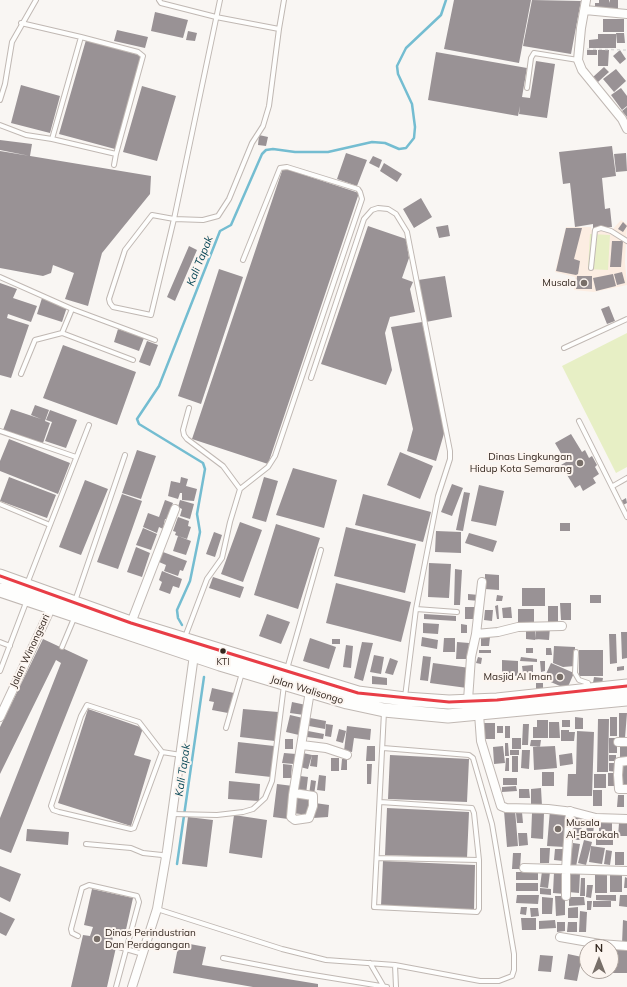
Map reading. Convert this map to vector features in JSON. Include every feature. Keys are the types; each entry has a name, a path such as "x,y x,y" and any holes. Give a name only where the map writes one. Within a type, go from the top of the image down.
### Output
{"highway":[{"name":"Jalan Walisongo","path":"0,576 26,586 74,609 194,656 243,671 285,677 358,693 405,699 449,702 496,700 627,686"},
{"name":"Jalan Walisongo","path":"0,590 51,608 74,609 130,623 185,640 285,677 310,691 347,702 384,710 448,716 627,699"}],"street":[{"path":"586,0 578,49 578,60 582,70 622,119 627,129"},
{"path":"585,10 627,14"},
{"path":"130,623 175,509"},
{"path":"468,700 471,657 476,634 482,582"},
{"name":"Jalan Winongsari","path":"0,717 51,608"},
{"path":"476,634 498,632 518,627 562,626"},
{"path":"132,987 157,909 181,756 194,656"},
{"path":"294,793 310,691"},
{"path":"479,714 481,741 501,806 506,808 548,808 570,811 596,818 627,819"},
{"path":"618,742 627,742"},
{"path":"302,745 326,748 347,755"},
{"path":"627,761 619,762 618,775 619,789 627,789"},
{"path":"566,896 566,868 570,811"},
{"path":"524,868 566,868 627,871"},
{"path":"560,937 600,944 627,946"}],"lane":[{"path":"0,100 5,84 12,42 21,23 36,0"},
{"path":"159,0 161,3 216,17 279,29"},
{"path":"220,0 174,220 151,315 113,306 109,299 125,250 129,242 152,215 174,220 203,220 214,218 218,216 229,199 252,143 263,126 269,106 284,0"},
{"path":"21,23 138,52 143,56 114,165"},
{"path":"52,139 81,37"},
{"path":"528,88 531,58 534,53 578,60"},
{"path":"0,125 26,135 52,139 116,154"},
{"path":"185,640 207,579 222,558 230,522 240,489 268,467 275,456 362,199 360,192 358,189 287,167 280,168 242,260"},
{"path":"311,378 364,220 372,210 378,208 388,209 396,214 407,232 450,450 450,459 438,496 416,609 405,699"},
{"path":"591,268 595,230 600,228 611,231 627,241"},
{"path":"0,277 72,309 129,332 155,340"},
{"path":"62,333 72,309"},
{"path":"564,348 627,319"},
{"path":"21,374 35,340 62,333 133,360"},
{"path":"189,408 183,430 184,435 187,439 223,466 240,489"},
{"path":"579,421 613,486 627,518"},
{"path":"26,586 89,425"},
{"path":"0,431 76,457"},
{"path":"62,647 125,455"},
{"path":"613,486 627,478"},
{"path":"0,504 50,525"},
{"path":"172,814 192,816 243,812 253,809 265,798 272,782 285,677 321,550"},
{"path":"0,671 28,600"},
{"path":"416,609 457,612"},
{"path":"0,642 10,646"},
{"path":"576,652 575,672 579,680 588,684 589,690"},
{"path":"226,728 243,671"},
{"path":"162,752 134,828 131,829 53,810 51,806 81,716 87,705 139,722 162,752 181,756"},
{"path":"380,802 470,806 474,813 479,860 479,909 475,913 376,909 374,904 384,710"},
{"path":"157,909 326,960 395,965 480,981 499,981 512,976 514,970 514,954 492,824 473,758 470,755 383,748"},
{"path":"86,844 131,848 143,852 162,855 165,859"},
{"path":"377,858 479,860"},
{"path":"78,936 72,933 71,929 82,888 84,886 89,885 137,896 139,902 116,987"},
{"path":"119,947 143,954"},
{"path":"223,958 385,987"},
{"path":"370,963 385,987"},
{"path":"395,965 396,987"}],"path":[{"path":"578,49 627,50"}],"shaded area":[{"path":"621,220 627,224 625,262 627,285 594,292 574,290 575,277 555,272 566,227 591,227 591,230 612,230"}],"green space":[{"path":"590,234 610,235 608,270 588,269"},
{"path":"627,333 627,467 616,473 562,366"}],"building":[{"path":"454,0 531,0 519,63 444,49"},
{"path":"532,0 581,1 571,54 523,46"},
{"path":"599,0 609,0 610,3 610,0 618,0 618,10 595,10 595,3 599,3"},
{"path":"155,12 188,20 183,38 151,31"},
{"path":"603,19 624,19 624,32 603,32"},
{"path":"117,30 148,37 145,48 114,41"},
{"path":"188,31 197,33 195,41 186,40"},
{"path":"616,33 624,33 625,43 617,43"},
{"path":"598,34 616,34 616,48 598,48"},
{"path":"598,39 598,48 589,48 589,40"},
{"path":"86,40 142,56 115,149 59,134"},
{"path":"587,50 597,50 597,55 587,55"},
{"path":"598,50 609,50 608,66 598,66"},
{"path":"620,50 626,59 620,64 613,56"},
{"path":"436,52 527,68 522,97 530,98 536,61 555,64 547,118 519,114 520,106 518,116 428,100"},
{"path":"604,67 609,72 598,82 593,77"},
{"path":"616,69 626,81 614,92 603,79"},
{"path":"21,85 60,96 50,133 11,123"},
{"path":"142,86 176,96 157,161 123,152"},
{"path":"621,88 627,96 627,106 622,110 611,95"},
{"path":"627,107 627,117 622,111"},
{"path":"259,135 268,137 266,146 258,145"},
{"path":"0,140 32,144 30,156 0,150"},
{"path":"612,146 616,176 602,178 605,209 610,208 612,227 593,229 593,224 575,227 570,183 563,184 559,152"},
{"path":"0,151 151,176 150,194 102,253 88,306 65,299 74,273 53,265 51,273 43,276 0,268"},
{"path":"346,153 367,160 357,186 337,179"},
{"path":"626,153 627,171 616,172 614,154"},
{"path":"373,156 382,160 379,168 369,163"},
{"path":"384,163 402,174 397,182 380,171"},
{"path":"283,168 359,193 268,464 192,439"},
{"path":"421,198 432,217 414,228 403,209"},
{"path":"623,222 627,226 623,232 618,229"},
{"path":"448,225 450,236 439,238 436,227"},
{"path":"368,226 406,239 409,258 402,278 413,282 410,289 415,312 390,317 385,333 392,370 386,385 321,364"},
{"path":"566,228 582,228 574,259 580,261 578,274 576,275 556,271"},
{"path":"612,241 623,241 621,267 610,267"},
{"path":"189,246 197,250 175,301 167,297"},
{"path":"219,269 243,277 201,404 178,396"},
{"path":"622,272 625,283 617,285 614,274"},
{"path":"613,274 616,286 596,291 593,278"},
{"path":"445,276 452,317 426,322 418,280"},
{"name":"Musala","path":"577,276 592,276 592,289 576,289"},
{"path":"0,283 17,289 13,298 37,306 31,322 8,314 7,318 29,325 11,378 0,375"},
{"path":"42,298 67,307 62,322 37,314"},
{"path":"609,306 615,321 607,324 601,309"},
{"path":"422,322 445,430 436,461 407,451 413,429 391,327"},
{"path":"118,329 144,338 139,351 114,342"},
{"path":"147,341 158,345 150,366 139,362"},
{"path":"63,345 136,372 117,425 43,398"},
{"path":"35,405 49,410 45,421 50,423 43,443 3,430 11,409 41,419 31,415"},
{"path":"50,410 77,420 66,448 45,441 52,422 46,420"},
{"name":"Dinas Lingkungan Hidup Kota Semarang","path":"571,434 582,452 585,450 589,458 592,456 597,465 595,467 599,474 593,478 596,483 583,491 580,485 575,488 561,465 566,462 555,443"},
{"path":"9,439 70,463 58,494 0,471 0,461"},
{"path":"137,450 156,456 141,499 122,493"},
{"path":"400,452 433,466 420,499 387,485"},
{"path":"293,468 337,480 324,528 276,515"},
{"path":"9,477 56,495 47,518 0,501"},
{"path":"181,477 188,479 186,486 197,489 194,501 182,500 182,493 180,493 178,499 168,496 171,481 180,483"},
{"path":"264,477 278,481 266,522 252,518"},
{"path":"85,480 108,489 81,555 59,547"},
{"path":"452,484 463,488 452,516 441,512"},
{"path":"479,485 504,491 496,526 471,521"},
{"path":"464,492 470,493 463,531 456,530"},
{"path":"122,494 142,501 118,569 97,562"},
{"path":"363,494 431,512 423,542 355,525"},
{"path":"626,498 627,503 623,505 621,501"},
{"path":"165,500 173,503 167,519 165,519 163,529 159,527 157,533 143,527 148,513 159,517"},
{"path":"180,500 194,504 190,519 180,516 182,509 178,507"},
{"path":"178,517 189,521 188,526 191,527 187,539 175,535 176,532 173,531"},
{"path":"240,522 262,530 243,582 221,574"},
{"path":"560,523 570,523 570,531 560,531"},
{"path":"276,524 320,538 298,609 254,595"},
{"path":"346,527 416,544 405,593 334,576"},
{"path":"143,528 157,534 151,550 136,545"},
{"path":"436,531 461,532 461,553 435,552"},
{"path":"214,532 222,535 215,557 206,554"},
{"path":"469,533 497,541 493,552 465,543"},
{"path":"178,536 191,541 186,555 173,551"},
{"path":"136,547 150,553 142,577 127,572"},
{"path":"163,552 187,561 183,571 180,570 178,576 164,571 166,565 159,562"},
{"path":"429,563 451,564 449,598 428,597"},
{"path":"455,569 462,570 460,605 454,605"},
{"path":"162,571 182,579 179,588 173,586 170,594 159,590 162,582 159,580"},
{"path":"485,574 499,575 499,590 485,589"},
{"path":"213,577 244,587 240,598 209,588"},
{"path":"336,583 411,602 401,642 326,623"},
{"path":"522,588 545,588 545,606 522,606"},
{"path":"468,594 479,595 479,601 468,600"},
{"path":"497,595 503,596 502,601 496,601"},
{"path":"590,595 601,595 601,603 590,603"},
{"path":"560,603 571,603 571,620 561,620"},
{"path":"498,605 499,619 497,619 495,606"},
{"path":"548,606 558,606 558,624 548,624"},
{"path":"465,607 475,607 475,619 465,619"},
{"path":"511,607 512,618 503,618 502,608"},
{"path":"518,609 534,609 534,624 518,624"},
{"path":"485,610 493,610 492,621 484,620"},
{"path":"267,614 290,622 281,644 259,636"},
{"path":"424,614 456,616 456,621 424,619"},
{"path":"423,623 439,624 438,634 423,633"},
{"path":"461,624 467,625 467,633 461,633"},
{"path":"536,626 550,627 549,640 535,639"},
{"path":"526,627 535,628 535,640 526,639"},
{"path":"621,632 627,632 627,658 622,659"},
{"path":"609,634 616,634 617,663 610,664"},
{"path":"422,637 438,640 437,649 421,646"},
{"path":"481,637 490,637 489,646 481,646"},
{"path":"310,638 336,647 329,669 303,661"},
{"path":"444,638 455,638 455,652 443,652"},
{"path":"43,639 88,660 11,853 0,849 0,818 61,663 56,660 0,774 0,727"},
{"path":"332,639 340,639 340,644 332,644"},
{"path":"362,642 373,643 363,681 354,678"},
{"path":"457,642 469,643 468,659 456,659"},
{"path":"346,645 353,646 351,668 343,667"},
{"path":"554,646 575,647 575,666 563,667 553,663"},
{"path":"526,648 533,648 533,653 526,653"},
{"path":"546,648 551,648 552,655 546,655"},
{"path":"479,650 491,650 491,653 479,653"},
{"path":"579,650 603,650 603,676 579,676"},
{"path":"374,655 384,657 381,674 370,672"},
{"path":"423,656 431,657 428,681 420,680"},
{"path":"478,657 482,658 481,664 476,663"},
{"path":"521,657 537,659 537,662 520,661"},
{"path":"390,658 398,661 393,675 385,673"},
{"path":"502,660 518,661 518,676 502,675"},
{"path":"540,661 545,661 545,671 541,672"},
{"path":"433,663 470,668 467,688 430,683"},
{"name":"Masjid Al Iman","path":"551,663 574,673 567,689 546,680 548,675 546,674"},
{"path":"533,665 533,672 523,673 522,666"},
{"path":"624,666 624,670 617,671 617,667"},
{"path":"372,676 387,678 387,685 372,684"},
{"path":"594,677 603,678 602,684 593,683"},
{"path":"536,683 543,683 543,691 536,691"},
{"path":"212,688 234,693 228,713 212,710 214,702 209,701"},
{"path":"292,702 306,705 304,715 290,713"},
{"path":"88,709 143,728 134,755 151,760 131,826 58,803"},
{"path":"243,709 278,712 275,741 240,737"},
{"path":"619,713 627,713 625,738 619,738"},
{"path":"290,715 303,718 299,735 286,732"},
{"path":"575,717 583,718 583,729 575,729"},
{"path":"610,717 617,717 617,736 610,736"},
{"path":"310,718 326,721 325,729 309,726"},
{"path":"598,719 609,719 608,772 597,772"},
{"path":"537,720 548,720 548,738 533,738 533,727 537,727"},
{"path":"562,720 570,720 570,727 562,727"},
{"path":"549,722 559,722 560,738 549,738"},
{"path":"482,723 495,723 495,739 482,739"},
{"path":"326,724 333,725 331,737 325,736"},
{"path":"523,724 529,724 528,745 522,745"},
{"path":"347,726 371,729 370,740 354,738 352,752 344,751"},
{"path":"497,726 503,726 503,733 497,733"},
{"path":"505,726 510,726 510,738 505,738"},
{"path":"339,729 346,731 343,743 336,741"},
{"path":"561,730 575,732 574,741 561,741"},
{"path":"308,731 324,734 323,739 307,737"},
{"path":"577,731 594,732 592,796 567,796 568,774 576,774"},
{"path":"512,738 521,738 521,749 512,749"},
{"path":"609,738 617,738 617,753 609,753"},
{"path":"285,739 293,739 293,749 285,749"},
{"path":"531,740 541,740 540,747 530,746"},
{"path":"238,742 274,746 271,777 235,773"},
{"path":"505,743 508,743 509,756 505,756"},
{"path":"620,744 627,744 627,760 620,760"},
{"path":"367,746 375,746 375,761 366,761"},
{"path":"503,746 505,763 494,764 493,747"},
{"path":"555,746 557,768 534,770 533,747"},
{"path":"510,750 519,750 519,755 510,755"},
{"path":"522,750 530,750 529,769 521,768"},
{"path":"284,753 296,754 294,764 282,763"},
{"path":"303,753 312,755 308,769 300,767"},
{"path":"572,753 573,764 560,766 559,755"},
{"path":"312,755 318,755 317,767 310,766"},
{"path":"390,755 469,759 467,802 388,799"},
{"path":"609,755 616,755 616,761 609,761"},
{"path":"512,756 518,756 518,772 512,772"},
{"path":"331,758 339,758 339,771 331,771"},
{"path":"506,758 509,758 509,771 505,771"},
{"path":"342,759 347,759 347,770 341,770"},
{"path":"609,763 617,763 617,772 609,771"},
{"path":"283,764 292,765 291,778 283,778"},
{"path":"367,764 372,764 371,784 367,784"},
{"path":"620,765 627,765 627,788 620,788"},
{"path":"542,772 554,772 554,786 542,786"},
{"path":"608,773 617,773 617,786 608,786"},
{"path":"594,774 606,774 606,788 594,788"},
{"path":"319,775 326,776 325,791 317,790"},
{"path":"300,776 308,777 306,794 298,793"},
{"path":"503,778 517,778 517,785 503,785"},
{"path":"311,780 316,781 314,795 309,795"},
{"path":"229,781 260,784 259,801 228,799"},
{"path":"277,784 293,786 288,819 273,817"},
{"path":"516,786 517,791 502,792 502,787"},
{"path":"541,788 542,806 531,806 531,789"},
{"path":"519,789 529,789 530,798 519,798"},
{"path":"593,790 602,790 602,806 593,806"},
{"path":"294,794 312,797 309,815 292,813"},
{"path":"618,795 624,795 624,807 617,807"},
{"path":"315,803 329,805 328,817 313,818"},
{"path":"387,808 469,812 467,858 385,855"},
{"path":"515,810 518,846 507,847 504,811"},
{"name":"Musala Al-Barokah","path":"550,810 568,812 565,847 547,846"},
{"path":"522,812 523,823 517,823 516,813"},
{"path":"532,813 544,813 543,839 531,838"},
{"path":"574,814 582,815 581,840 573,840"},
{"path":"234,815 267,820 262,858 229,853"},
{"path":"188,817 213,820 207,867 182,864"},
{"path":"587,821 594,822 593,838 586,838"},
{"path":"599,821 612,821 612,837 599,837"},
{"path":"619,823 627,824 627,836 618,836"},
{"path":"27,829 69,832 68,845 26,841"},
{"path":"518,833 527,833 528,845 519,846"},
{"path":"596,839 613,839 613,845 596,845"},
{"path":"584,840 592,842 586,865 578,863"},
{"path":"573,843 580,844 576,867 569,866"},
{"path":"591,846 605,848 602,864 589,862"},
{"path":"540,848 550,848 549,863 540,863"},
{"path":"555,849 564,849 563,861 554,860"},
{"path":"606,850 612,851 610,865 604,864"},
{"path":"615,852 624,852 624,865 615,865"},
{"path":"513,853 521,853 520,869 512,869"},
{"path":"383,861 475,865 474,910 381,906"},
{"path":"0,866 21,874 10,902 0,897"},
{"path":"542,871 550,872 548,888 540,887"},
{"path":"516,872 538,872 538,880 516,880"},
{"path":"554,872 566,873 565,894 553,893"},
{"path":"568,873 580,873 579,893 568,892"},
{"path":"610,874 622,874 622,892 610,892"},
{"path":"595,875 607,875 607,893 595,893"},
{"path":"625,877 627,878 627,888 624,888"},
{"path":"581,878 585,878 585,896 580,896"},
{"path":"516,883 538,883 538,891 516,891"},
{"path":"587,885 593,885 591,898 586,897"},
{"path":"540,888 551,889 551,895 540,894"},
{"name":"Dinas Perindustrian Dan Perdagangan","path":"92,889 133,898 125,934 114,932 112,942 117,943 107,987 71,987 83,935 90,936 93,927 84,925"},
{"path":"517,895 539,895 538,904 516,903"},
{"path":"596,895 616,895 616,901 596,900"},
{"path":"620,895 627,895 627,907 619,906"},
{"path":"555,896 565,896 565,915 556,916"},
{"path":"542,897 553,898 552,914 542,914"},
{"path":"569,897 584,897 585,905 569,906"},
{"path":"587,901 592,901 591,910 587,910"},
{"path":"593,901 611,901 611,907 593,907"},
{"path":"521,907 527,907 526,915 520,914"},
{"path":"578,907 578,918 568,918 568,908"},
{"path":"530,908 538,908 539,916 531,917"},
{"path":"580,911 587,912 586,932 579,932"},
{"path":"0,912 15,919 6,936 0,933"},
{"path":"521,918 536,918 536,930 522,930"},
{"path":"555,920 556,928 539,929 539,921"},
{"path":"623,920 627,921 627,944 622,944"},
{"path":"557,922 565,922 565,931 557,932"},
{"path":"568,922 577,922 577,932 567,932"},
{"path":"179,942 206,947 202,965 318,984 318,987 253,987 173,973"},
{"path":"619,946 627,946 627,973 619,973"},
{"path":"568,954 579,956 579,971 577,981 564,979"},
{"path":"540,955 553,956 551,972 538,971"}],"waterway":[{"name":"Kali Tapak","path":"182,625 178,618 177,610 190,581 200,532 197,514 205,469 203,463 139,424 137,419 159,386 220,231 231,225 262,154 266,150 273,149 295,152 328,152 372,142 385,143 399,149 406,148 414,138 415,127 412,104 398,74 397,66 406,48 441,15 446,0"},
{"name":"Kali Tapak","path":"177,864 204,677"}],"transit line":[{"path":"0,576 131,623 358,693 449,702 497,700 627,686"}],"place":[{"name":"Musala","path":"584,283"},
{"name":"Dinas Lingkungan Hidup Kota Semarang","path":"580,463"},
{"name":"KTI","path":"223,651"},
{"name":"Masjid Al Iman","path":"560,677"},
{"name":"Musala Al-Barokah","path":"558,829"},
{"name":"Dinas Perindustrian Dan Perdagangan","path":"97,939"}]}
